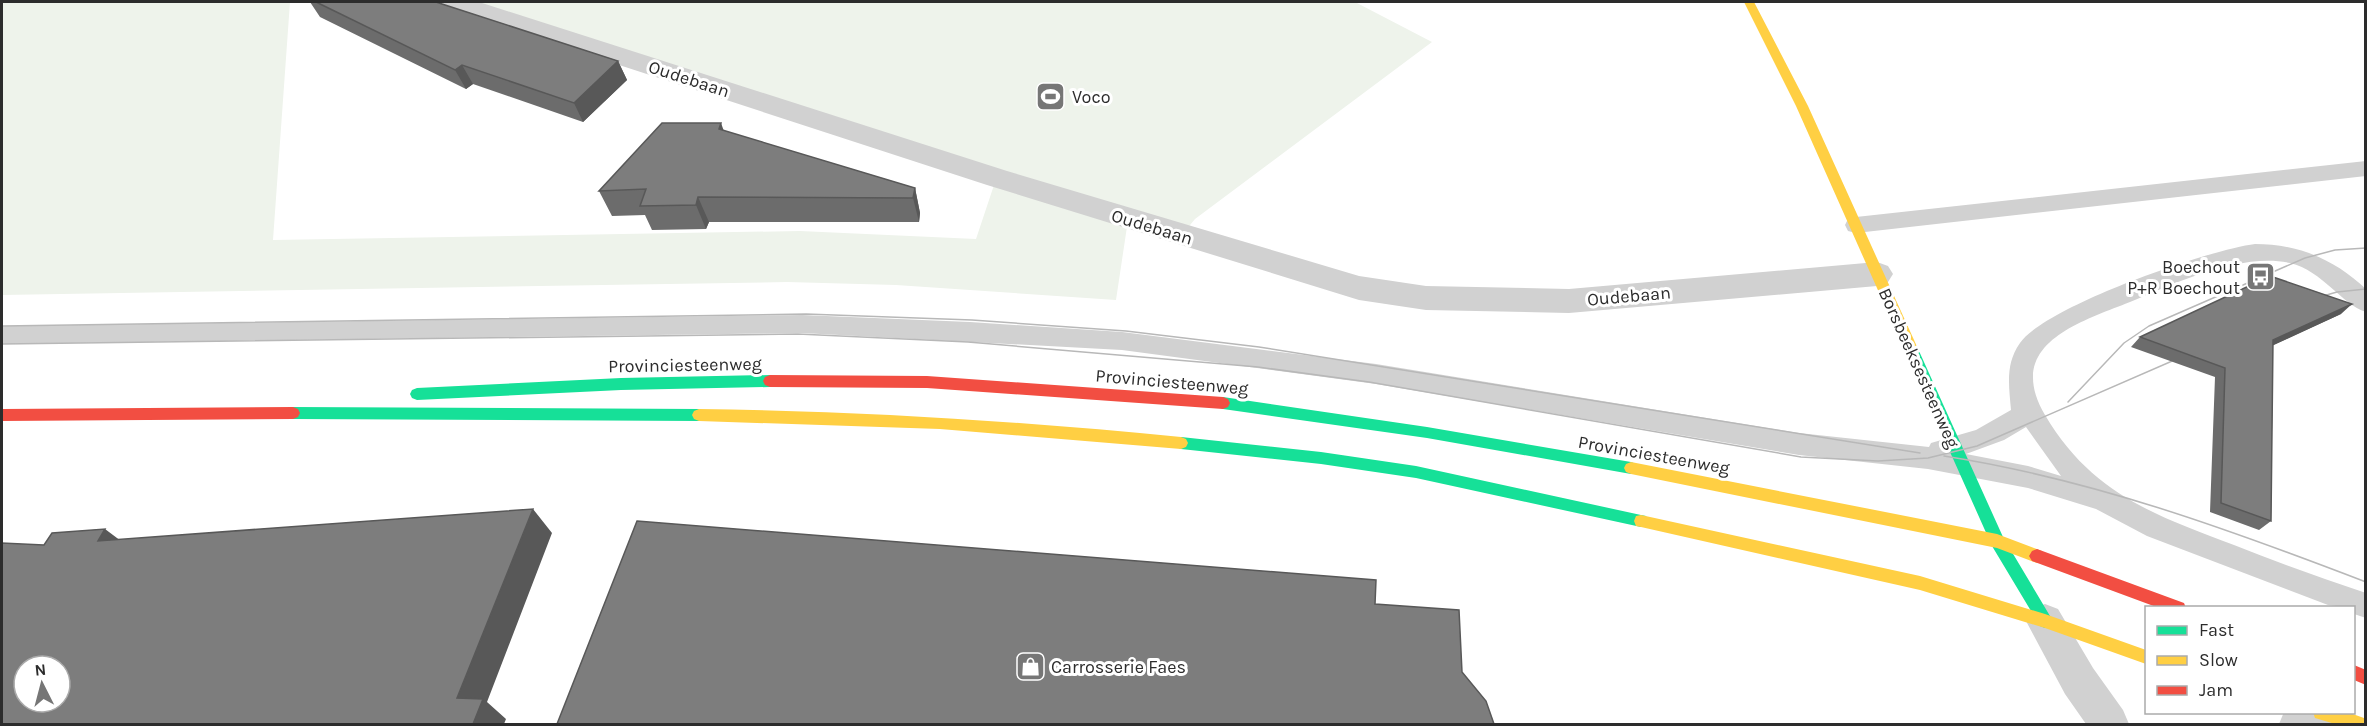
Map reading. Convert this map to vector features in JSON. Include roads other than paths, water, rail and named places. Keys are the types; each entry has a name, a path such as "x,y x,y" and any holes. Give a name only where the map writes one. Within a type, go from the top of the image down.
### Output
{"main road":[{"name":"Borsbeeksesteenweg","path":"1749,2 1802,106 1997,541 2045,621"},
{"name":"Provinciesteenweg","path":"401,395 621,384 825,380 998,386 1214,402 1338,417 1476,439 1800,500 1997,541 2174,606"},
{"path":"139,412 353,399"},
{"path":"2,415 139,412 567,416 691,414 820,417 1050,429 1321,458 1416,472 1774,549 1920,583 2045,621 2145,657"},
{"path":"2326,714 2358,724"}],"street":[{"name":"Oudebaan","path":"453,2 996,178 1359,288 1426,298 1569,301 1877,274"},
{"name":"Borsbeeksesteenweg","path":"2045,621 2079,681 2109,724"},
{"path":"2299,724 2316,714"}],"lane":[{"path":"1856,225 2366,168"},
{"path":"1958,456 2014,423 2024,414 2024,399 2019,375 2028,349 2050,328 2084,310 2235,255 2255,251 2280,252 2305,258 2328,270 2366,303"},
{"path":"2,335 802,324 970,331 1122,341 1377,374 1799,444 1902,455 1958,456 2104,500 2162,530 2366,606"},
{"path":"2024,399 2034,421 2062,458 2104,500"}],"tram line":[{"path":"2068,402 2124,343 2149,326 2305,258 2335,250 2366,248"},
{"path":"2309,300 2337,292 2366,289"},
{"path":"2,326 806,314 972,320 1126,331 1259,347 1920,453"},
{"path":"2,344 798,334 968,342 1258,367 1369,382 1801,457 1878,461 1928,458 1977,446 2186,355"},
{"path":"1944,456 1999,466 2106,492 2211,525 2366,582"}],"place":[{"name":"Voco","path":"1051,97"},
{"name":"Boechout P+R Boechout","path":"2261,277"},
{"name":"Carrosserie Faes","path":"1030,667"}]}
